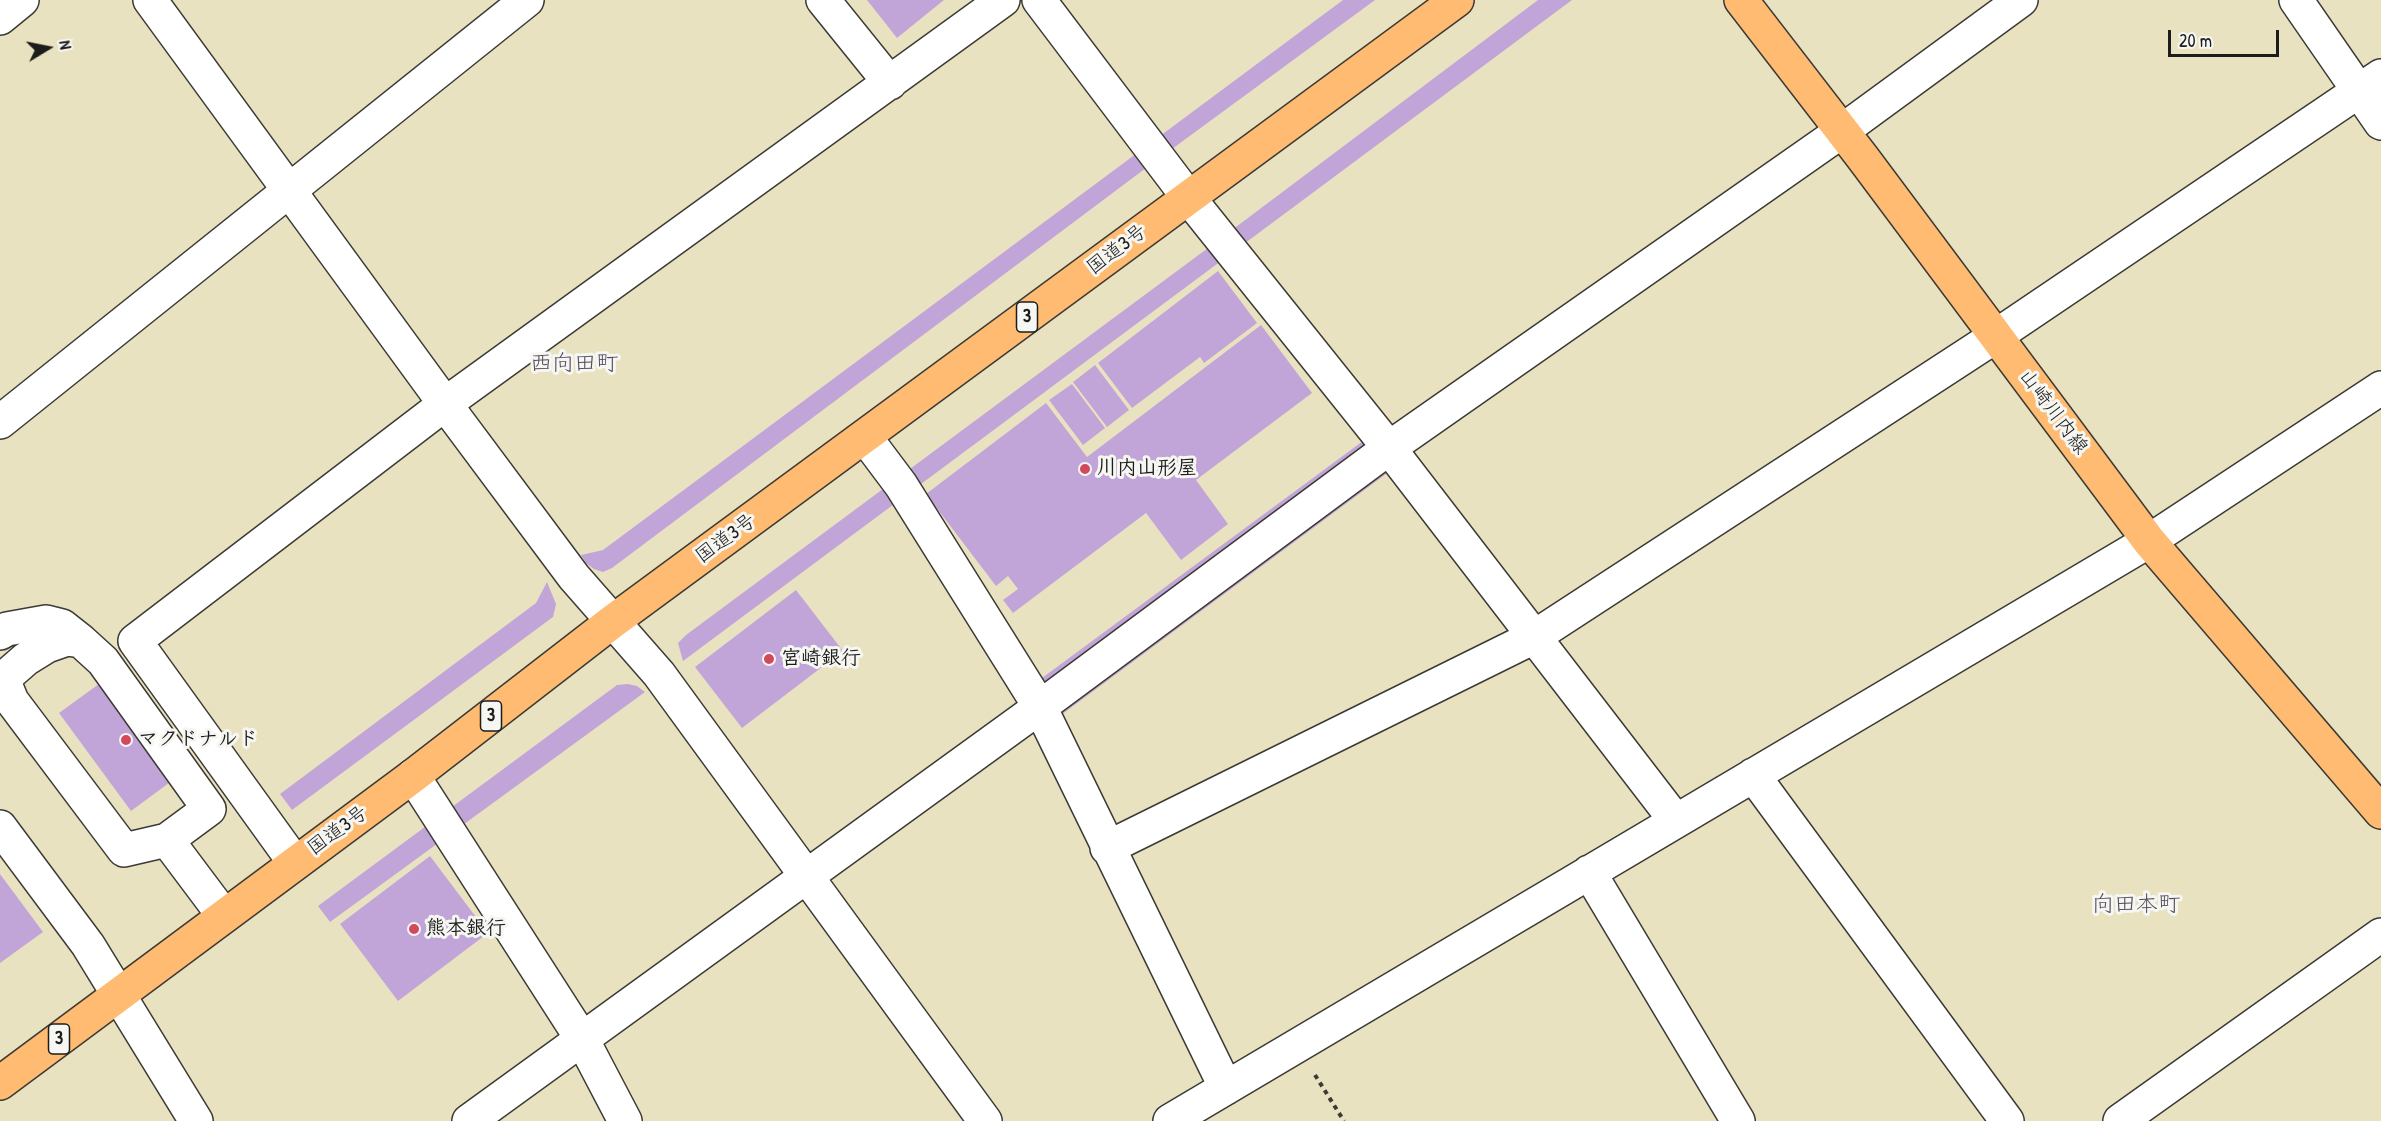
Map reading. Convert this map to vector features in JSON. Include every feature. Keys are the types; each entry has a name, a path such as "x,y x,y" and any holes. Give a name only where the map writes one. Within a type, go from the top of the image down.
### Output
{"main road":[{"name":"国道3号","path":"0,1083 413,777 612,622 1457,0"},
{"name":"山崎川内線","path":"1741,0 2149,541 2381,812"}],"street":[{"path":"0,18 22,0"},
{"path":"150,0 574,577 659,674 985,1121"},
{"path":"0,422 527,0"},
{"path":"823,0 890,83"},
{"path":"295,863 135,641 445,404 1003,0"},
{"path":"1039,0 1188,197 1389,448 1676,821"},
{"path":"469,1121 1040,707 1389,448 1842,131 2021,0"},
{"path":"2296,0 2371,83 2381,123"},
{"path":"1107,848 1534,636 1996,336 2371,83"},
{"path":"1170,1121 2149,541 2381,388"},
{"path":"865,437 901,485 1040,707 1226,1088"},
{"path":"0,633 7,628 46,622 62,626 81,641 103,661 209,809"},
{"path":"81,641 67,639 47,646 2,675 12,701 124,850 167,840 239,786"},
{"path":"1753,775 2007,1121"},
{"path":"413,777 582,1039 626,1121"},
{"path":"0,827 88,945 196,1121"},
{"path":"167,840 224,916"},
{"path":"1590,872 1738,1121"},
{"path":"2120,1121 2381,935"}],"path":[{"path":"1298,1046 1344,1121"}],"building":[{"path":"867,0 944,0 897,38"},
{"path":"1343,0 1375,0 1142,171 612,568 603,572 586,563 581,555 603,550"},
{"path":"1538,0 1572,0 683,661 678,643 686,635"},
{"path":"1218,271 1257,323 1204,363 1200,357 1132,408 1098,363"},
{"name":"川内山形屋","path":"1261,325 1312,393 1196,480 1228,524 1181,560 1146,513 1013,613 1003,600 1018,589 1008,576 996,586 926,494 1046,403 1087,457"},
{"path":"1095,365 1129,410 1107,427 1073,382"},
{"path":"1072,384 1105,428 1083,445 1049,400"},
{"path":"1363,441 1386,474 1057,718 1042,678"},
{"path":"547,582 556,604 553,617 292,810 280,794 536,603"},
{"name":"宮崎銀行","path":"796,590 843,651 742,728 695,667"},
{"name":"マクドナルド","path":"121,668 192,766 131,811 59,713"},
{"path":"617,685 637,686 645,692 330,922 318,906"},
{"name":"熊本銀行","path":"430,856 488,933 398,1001 340,924"},
{"path":"0,874 43,932 0,963"}],"place":[{"name":"川内山形屋","path":"1085,469"},
{"name":"宮崎銀行","path":"769,659"},
{"name":"マクドナルド","path":"126,740"},
{"name":"熊本銀行","path":"414,929"}],"district":[{"name":"西向田町","path":"574,364"},
{"name":"向田本町","path":"2136,905"}]}
